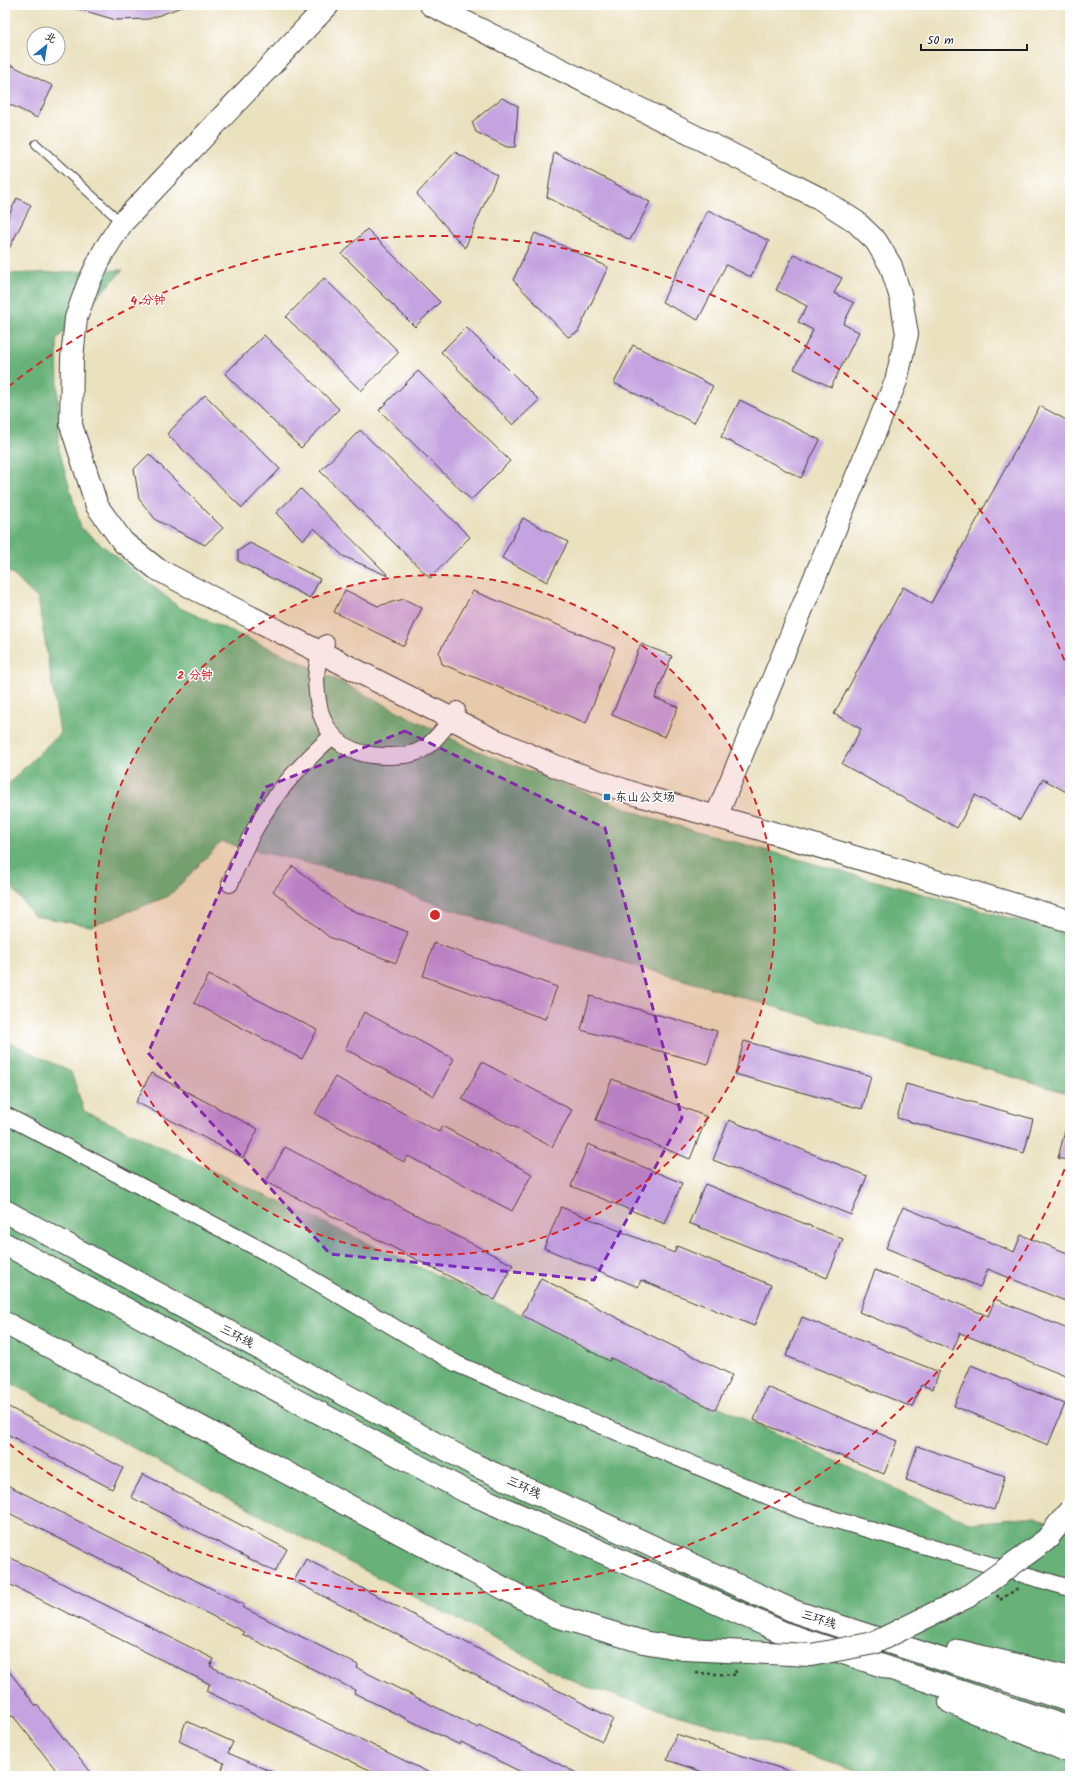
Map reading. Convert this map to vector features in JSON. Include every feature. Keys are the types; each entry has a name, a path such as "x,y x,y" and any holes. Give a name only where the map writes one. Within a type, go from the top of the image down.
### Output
{"main road":[{"path":"328,5 126,226 98,288 86,320 82,360 81,423 106,501 131,535 162,560 323,648 455,714 558,756 724,814 1070,921"},
{"path":"126,226 343,5"},
{"path":"431,5 819,198 855,221 876,242 891,266 901,298 907,334 896,381 724,814"},
{"path":"446,5 822,193 859,215 882,238 897,264 908,296 914,335 902,383 724,814"},
{"path":"724,814 1070,905"},
{"name":"三环线","path":"5,1211 477,1466 796,1612 1070,1701"},
{"name":"三环线","path":"5,1244 465,1491 786,1634 1070,1728"},
{"path":"5,1258 72,1280"},
{"path":"5,1323 556,1616 643,1642 684,1649 811,1655 874,1643 967,1597 1046,1540 1070,1510"},
{"path":"796,1612 1070,1678"},
{"path":"786,1634 1070,1752"}],"street":[{"path":"323,648 315,678 318,704 324,724 335,740 359,754 375,757 400,756 422,750 435,739 455,714"},
{"path":"230,884 243,850 273,798 290,776 332,736"},
{"path":"5,1115 269,1254 457,1364 798,1509 1070,1588"}],"lane":[{"path":"36,144 126,226"}],"highlighted area":[{"path":"405,731 605,828 682,1118 594,1280 330,1254 148,1053 266,787"}],"green space":[{"path":"123,270 57,339 59,450 81,528 180,608 307,665 470,748 657,820 1070,935 1070,1094 487,922 352,874 221,842 169,896 91,926 34,916 5,878 5,787 60,733 38,599 10,572 5,575 5,274"},
{"path":"5,1040 71,1072 84,1111 969,1523 1035,1517 1070,1529 1070,1776 871,1776 727,1729 581,1685 5,1380"}],"building":[{"path":"75,5 184,6 149,19 116,20 75,8"},
{"path":"5,62 53,86 37,118 5,102"},
{"path":"502,98 518,106 515,147 507,147 476,132 472,122"},
{"path":"455,152 497,175 465,248 417,194"},
{"path":"554,152 650,202 630,240 547,197"},
{"path":"17,198 31,205 5,257 5,223"},
{"path":"708,210 769,241 751,277 726,265 698,320 662,302"},
{"path":"367,229 440,302 415,327 342,254"},
{"path":"535,233 608,267 578,332 568,337 513,280"},
{"path":"794,254 842,278 834,293 854,303 843,324 859,332 831,387 794,369 813,330 798,322 807,306 776,290"},
{"path":"324,278 399,352 361,391 286,317"},
{"path":"466,327 539,400 513,425 441,352"},
{"path":"264,335 339,409 301,448 225,374"},
{"path":"633,345 713,386 694,423 614,383"},
{"path":"418,371 510,461 471,500 379,410"},
{"path":"205,395 280,469 242,508 167,434"},
{"path":"740,400 820,440 801,478 721,437"},
{"path":"1040,406 1070,422 1070,794 1043,779 1020,820 975,795 957,828 842,764 861,729 834,714 903,587 931,603"},
{"path":"360,430 470,537 430,578 320,471"},
{"path":"149,454 223,528 205,545 156,520 139,499 134,469"},
{"path":"301,489 388,576 343,556 314,528 303,540 276,513"},
{"path":"523,518 568,542 547,582 502,558"},
{"path":"250,543 320,579 310,598 238,561 238,551"},
{"path":"345,590 378,606 404,599 422,608 404,646 334,612"},
{"path":"473,591 615,648 586,723 442,664 439,652"},
{"path":"641,644 672,656 655,698 678,707 665,737 612,715"},
{"path":"293,866 344,907 408,932 396,963 329,937 273,891"},
{"path":"434,943 557,987 545,1019 423,976"},
{"path":"209,975 317,1030 302,1059 194,1003"},
{"path":"590,996 717,1031 708,1064 581,1030"},
{"path":"364,1012 454,1059 434,1096 345,1049"},
{"path":"744,1041 871,1076 862,1109 735,1074"},
{"path":"482,1062 572,1110 552,1147 462,1099"},
{"path":"151,1073 258,1129 243,1158 136,1102"},
{"path":"335,1077 439,1132 442,1126 532,1174 512,1211 408,1156 404,1162 315,1114"},
{"path":"612,1079 707,1117 690,1159 596,1120"},
{"path":"906,1084 1033,1119 1024,1153 897,1118"},
{"path":"729,1120 867,1176 851,1215 713,1160"},
{"path":"1066,1127 1070,1127 1070,1161 1058,1158"},
{"path":"588,1144 682,1183 665,1224 571,1186"},
{"path":"285,1147 513,1265 495,1300 266,1182"},
{"path":"705,1184 843,1239 827,1278 689,1223"},
{"path":"561,1207 674,1253 677,1246 771,1285 754,1326 641,1280 638,1287 544,1248"},
{"path":"903,1207 1014,1252 1021,1235 1070,1254 1070,1303 988,1269 980,1287 886,1248"},
{"path":"875,1270 988,1316 995,1299 1070,1330 1070,1378 960,1333 953,1350 859,1312"},
{"path":"541,1278 644,1332 732,1375 715,1410 611,1358 609,1361 522,1315"},
{"path":"802,1317 939,1372 933,1389 921,1385 912,1407 786,1356"},
{"path":"971,1365 1065,1404 1048,1445 954,1406"},
{"path":"767,1387 897,1441 884,1474 754,1420"},
{"path":"5,1405 123,1468 112,1489 5,1433"},
{"path":"917,1446 1005,1476 994,1510 906,1480"},
{"path":"143,1474 287,1549 275,1572 131,1497"},
{"path":"5,1484 244,1605 242,1607 358,1665 357,1668 478,1728 479,1725 583,1776 529,1776 461,1742 460,1745 354,1693 355,1690 242,1634 244,1632 5,1511"},
{"path":"5,1555 214,1659 210,1666 436,1776 382,1776 206,1691 210,1684 5,1582"},
{"path":"306,1559 613,1719 602,1741 294,1581"},
{"path":"5,1666 94,1776 61,1776 13,1716 12,1717 5,1708"},
{"path":"186,1721 233,1742 228,1753 282,1776 233,1776 222,1770 224,1763 179,1741"},
{"path":"676,1734 798,1774 797,1776 715,1776 667,1760"}],"place":[{"name":"东山公交场","path":"607,797"}]}
